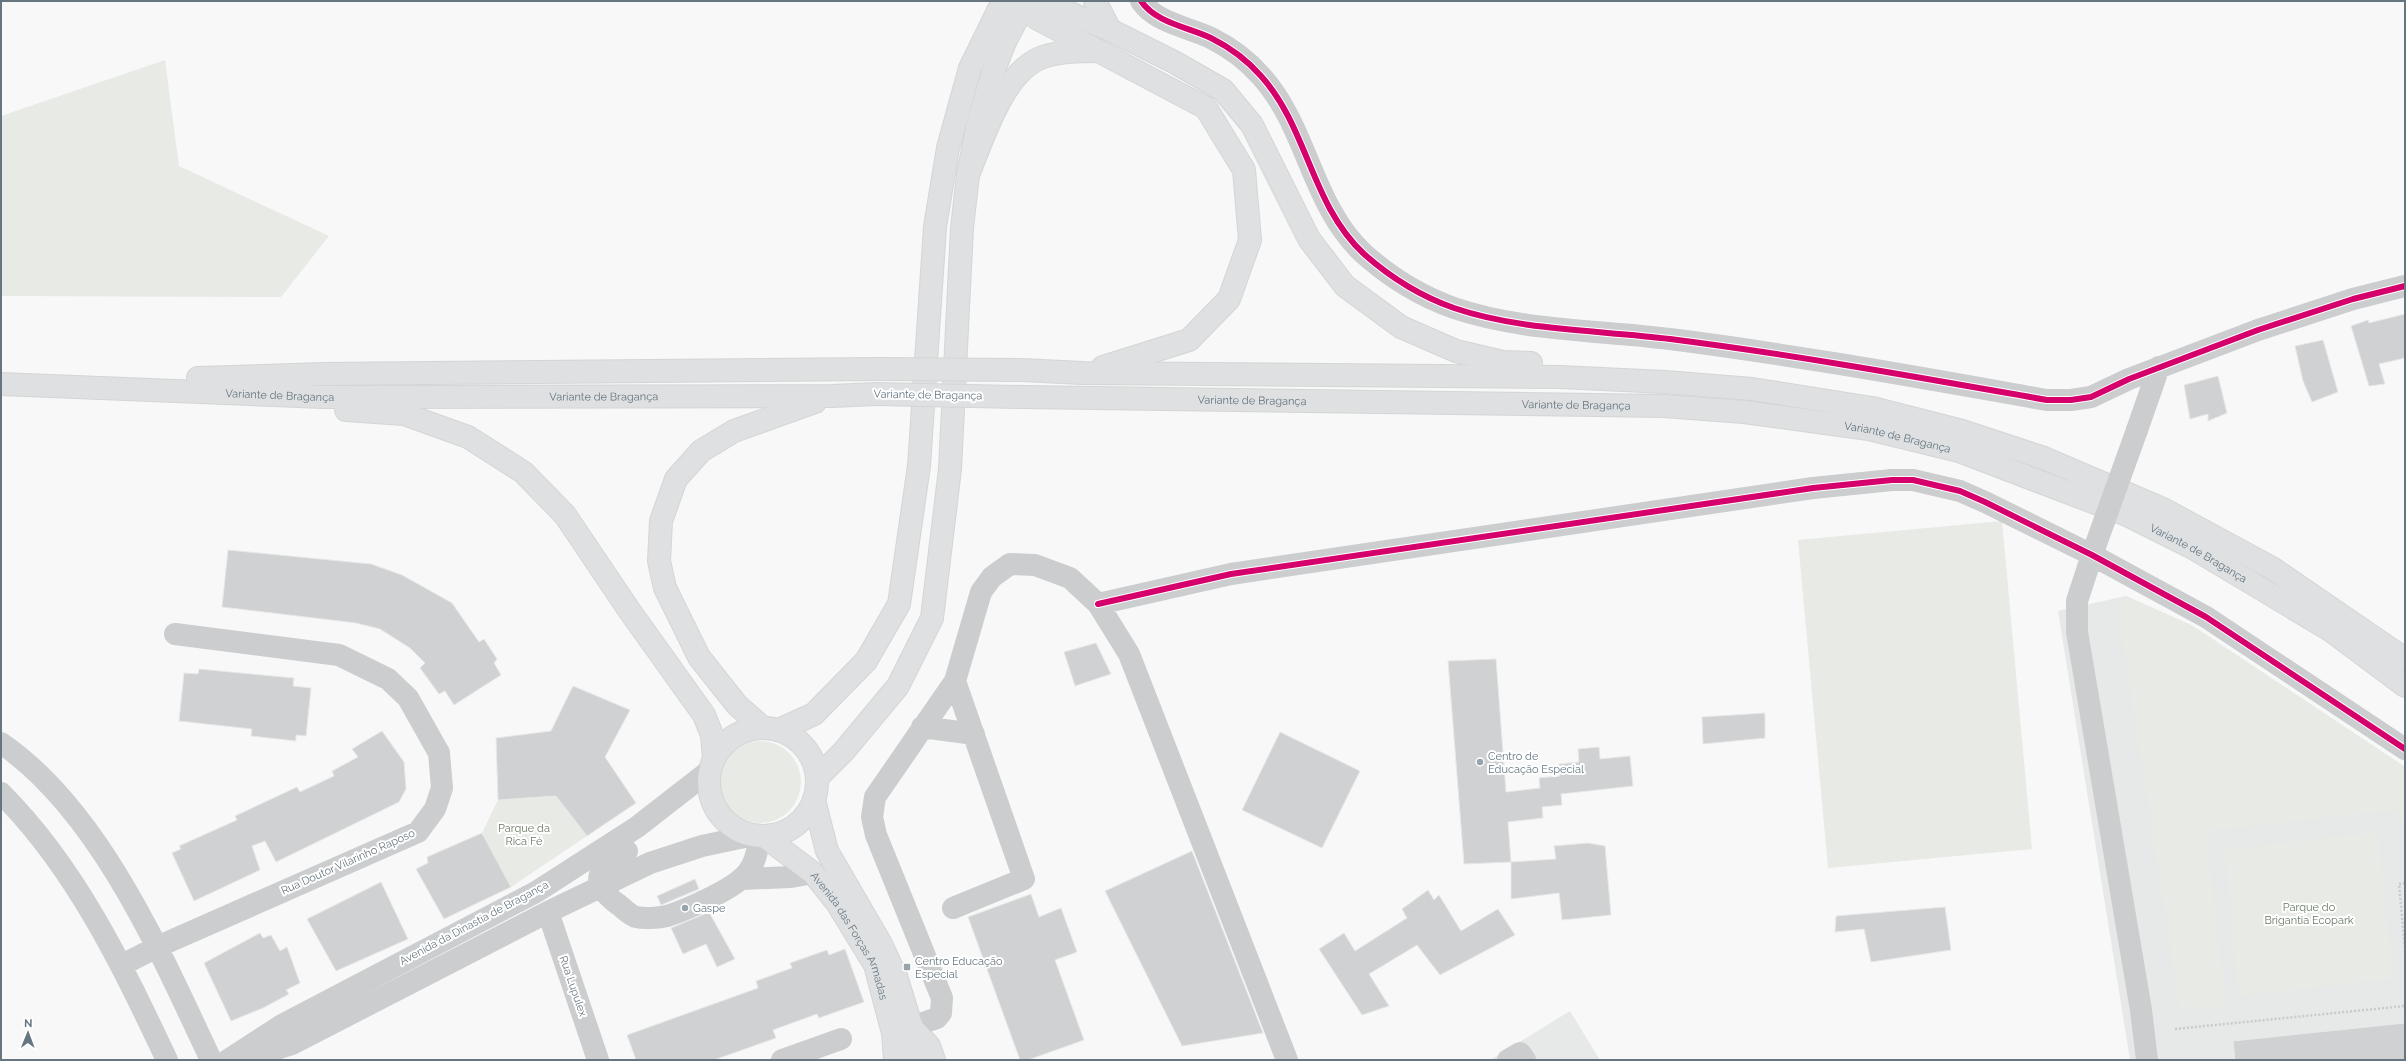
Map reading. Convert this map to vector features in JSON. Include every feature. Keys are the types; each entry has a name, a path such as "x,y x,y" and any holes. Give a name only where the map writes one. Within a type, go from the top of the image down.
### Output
{"main road":[{"path":"712,764 722,745 734,736 747,730 771,729 814,714 866,661 899,604 919,466 935,227 948,148 970,68 1000,7 1026,1"},
{"path":"1026,1 1036,18 1206,108 1244,170 1250,240 1229,299 1188,340 1082,373"},
{"path":"817,778 844,751 898,686 932,618 950,469 962,228 968,175 978,123 993,72 1005,42 1026,1"},
{"path":"1042,1 1110,30 1174,62 1223,90 1252,125 1309,239 1345,286 1400,327 1456,351 1503,362 1548,363 1560,377"},
{"path":"1095,1 1110,30"},
{"path":"968,175 997,104 1018,74 1042,57 1073,51 1101,52"},
{"name":"Variante de Bragança","path":"1,384 323,374 879,369 1022,370 1082,373 1560,377 1665,382 1752,389 1872,408 1962,431 2044,458 2163,509 2272,568 2405,659"},
{"name":"Variante de Bragança","path":"35,384 323,397 832,396 876,394 1664,406 1744,412 1869,429 1959,451 2126,515 2193,548 2330,630 2405,686"},
{"path":"323,397 339,410 404,414 468,437 523,472 565,515 628,610 704,715 712,735 710,794 713,805 723,819 738,830 759,836 780,833 795,826 806,814 814,800 817,778 813,762 806,748 794,737 771,729 737,705 699,657 665,588 659,561 661,521 676,479 701,451 734,431 832,396"},
{"name":"Avenida das Forças Armadas","path":"814,800 827,851 896,976 903,1031 895,1060"},
{"name":"Avenida das Forças Armadas","path":"759,836 812,873 837,903 875,965 903,1031 913,1060"},
{"path":"903,1031 929,1046 934,1060"}],"street":[{"path":"1141,1 1165,20 1211,38 1236,53 1260,75 1280,100 1327,206 1343,230 1363,253 1392,276 1421,295 1457,308 1522,323 1670,339 1867,368 2047,400 2071,400 2091,396 2159,367 2353,299 2405,286"},
{"path":"2147,1060 2141,1010 2077,632 2077,601 2159,367"},
{"path":"1098,604 1231,574 1805,490 1892,480 1913,480 1960,491 2092,555 2206,617 2405,749"},
{"path":"903,1031 937,1018 941,1013 942,998 876,835 872,817 875,797 880,787 955,681 981,592 992,577 1010,564 1035,565 1070,578 1098,604 1129,654 1287,1060"},
{"name":"Rua Doutor Vilarinho Raposo","path":"122,965 157,947 418,832 435,809 442,788 439,753 408,698 388,680 339,655 175,634"},
{"path":"953,908 1024,879 955,681"},
{"path":"922,727 974,734"},
{"path":"1,743 13,751 61,796 94,842 157,947 211,1060"},
{"name":"Avenida da Dinastia de Bragança","path":"228,1060 282,1025 536,892 666,806 712,764"},
{"path":"1,793 24,816 51,850 122,965 167,1060"},
{"path":"666,806 652,832 638,844 604,866 600,873 601,887 610,899 635,917 666,916 703,900 742,879 791,877 812,873"},
{"path":"742,879 756,859 759,836"},
{"name":"Avenida da Dinastia de Bragança","path":"242,1060 292,1044 548,912 650,863 687,851 759,836"},
{"name":"Rua Lupulex","path":"548,912 598,1060"},
{"path":"782,1060 841,1039"},
{"path":"1508,1060 1520,1053 1525,1060"}],"path":[{"path":"2405,883 2398,884 2404,922 2405,949"},
{"path":"2175,1029 2405,1006"}],"shaded area":[{"path":"2126,596 2193,626 2405,767 2405,1060 2130,1060 2058,611"},
{"path":"1570,1011 1600,1060 1490,1060"}],"green space":[{"path":"165,60 179,166 329,236 281,297 1,296 1,116"},
{"path":"2002,521 2032,849 1828,868 1798,540"},
{"path":"2126,596 2193,626 2405,767 2405,843 2399,810 2206,831 2226,1008 2180,1010 2117,606"},
{"path":"752,741 768,741 783,748 794,759 801,774 801,790 798,798 789,811 776,820 768,823 752,823 737,816 726,805 719,790 719,774 726,759 737,748"},
{"name":"Parque da Rica Fé","path":"556,796 587,836 511,887 482,833 498,800"},
{"name":"Parque do Brigantia Ecopark","path":"2378,832 2393,979 2238,996 2225,849"}],"building":[{"path":"2405,314 2405,358 2379,364 2385,384 2369,386 2351,326 2368,320 2369,323"},
{"path":"2323,340 2338,392 2312,402 2303,381 2295,346"},
{"path":"2218,376 2227,413 2208,421 2208,414 2190,419 2184,385"},
{"path":"228,550 371,564 402,575 452,603 479,642 484,639 497,659 494,663 501,675 454,705 445,691 439,694 420,668 425,663 410,648 380,629 356,623 222,607"},
{"path":"1096,643 1111,674 1075,686 1064,652"},
{"name":"Centro de Educação Especial","path":"1496,659 1506,792 1540,788 1539,778 1560,776 1559,764 1579,762 1578,749 1599,747 1600,759 1630,756 1633,786 1561,794 1562,805 1542,807 1543,818 1508,822 1511,862 1464,864 1448,661"},
{"path":"199,669 294,678 293,686 311,688 306,736 296,735 296,741 251,736 252,729 179,721 184,673 198,674"},
{"path":"573,686 630,710 605,757 636,803 587,836 556,796 498,800 496,738 551,731"},
{"path":"1765,713 1765,738 1703,744 1702,717"},
{"path":"382,731 404,762 406,789 399,802 276,862 265,841 252,846 260,870 194,901 172,853 181,849 179,846 237,820 235,816 297,787 300,792 334,776 332,771 358,757 352,749"},
{"path":"1280,732 1360,771 1322,848 1242,810"},
{"path":"482,833 511,887 444,919 416,869 428,863 427,857"},
{"path":"1588,843 1605,846 1611,915 1562,920 1559,893 1511,899 1511,862 1556,859 1554,846"},
{"path":"1192,851 1263,1033 1182,1046 1105,891"},
{"path":"695,879 699,889 661,905 657,896"},
{"path":"381,882 408,939 336,971 307,919"},
{"path":"1428,890 1434,900 1439,895 1461,931 1498,909 1515,935 1440,975 1417,945 1369,974 1389,1006 1362,1015 1319,949 1344,933 1355,951 1407,918 1402,909"},
{"path":"1031,894 1039,917 1061,908 1077,952 1055,960 1084,1040 1028,1060 1020,1060 968,917"},
{"path":"1945,907 1951,950 1871,962 1864,929 1835,932 1836,916"},
{"path":"709,912 735,959 717,967 706,944 683,954 671,928"},
{"path":"260,933 263,938 271,935 280,951 287,947 300,983 286,990 289,994 263,1008 231,1021 204,963"},
{"path":"845,949 864,1002 819,1018 817,1014 773,1030 776,1038 714,1060 636,1060 627,1035 758,988 756,981 792,968 790,963 827,950 829,955"},
{"path":"2405,1023 2405,1060 2235,1060 2233,1041"}],"cycle path":[{"path":"1141,1 1155,15 1173,24 1202,34 1224,45 1238,54 1256,70 1277,97 1289,119 1332,213 1346,234 1364,254 1406,286 1441,303 1480,316 1533,326 1643,336 1717,345 1859,367 2047,400 2071,400 2091,397 2129,379 2258,330 2353,299 2405,286"},
{"path":"1098,604 1231,574 1813,488 1892,480 1913,480 1960,491 1985,502 2092,555 2206,617 2405,749"}],"place":[{"name":"Centro de Educação Especial","path":"1480,762"},
{"name":"Gaspe","path":"685,908"},
{"name":"Centro Educação Especial","path":"907,967"}]}
